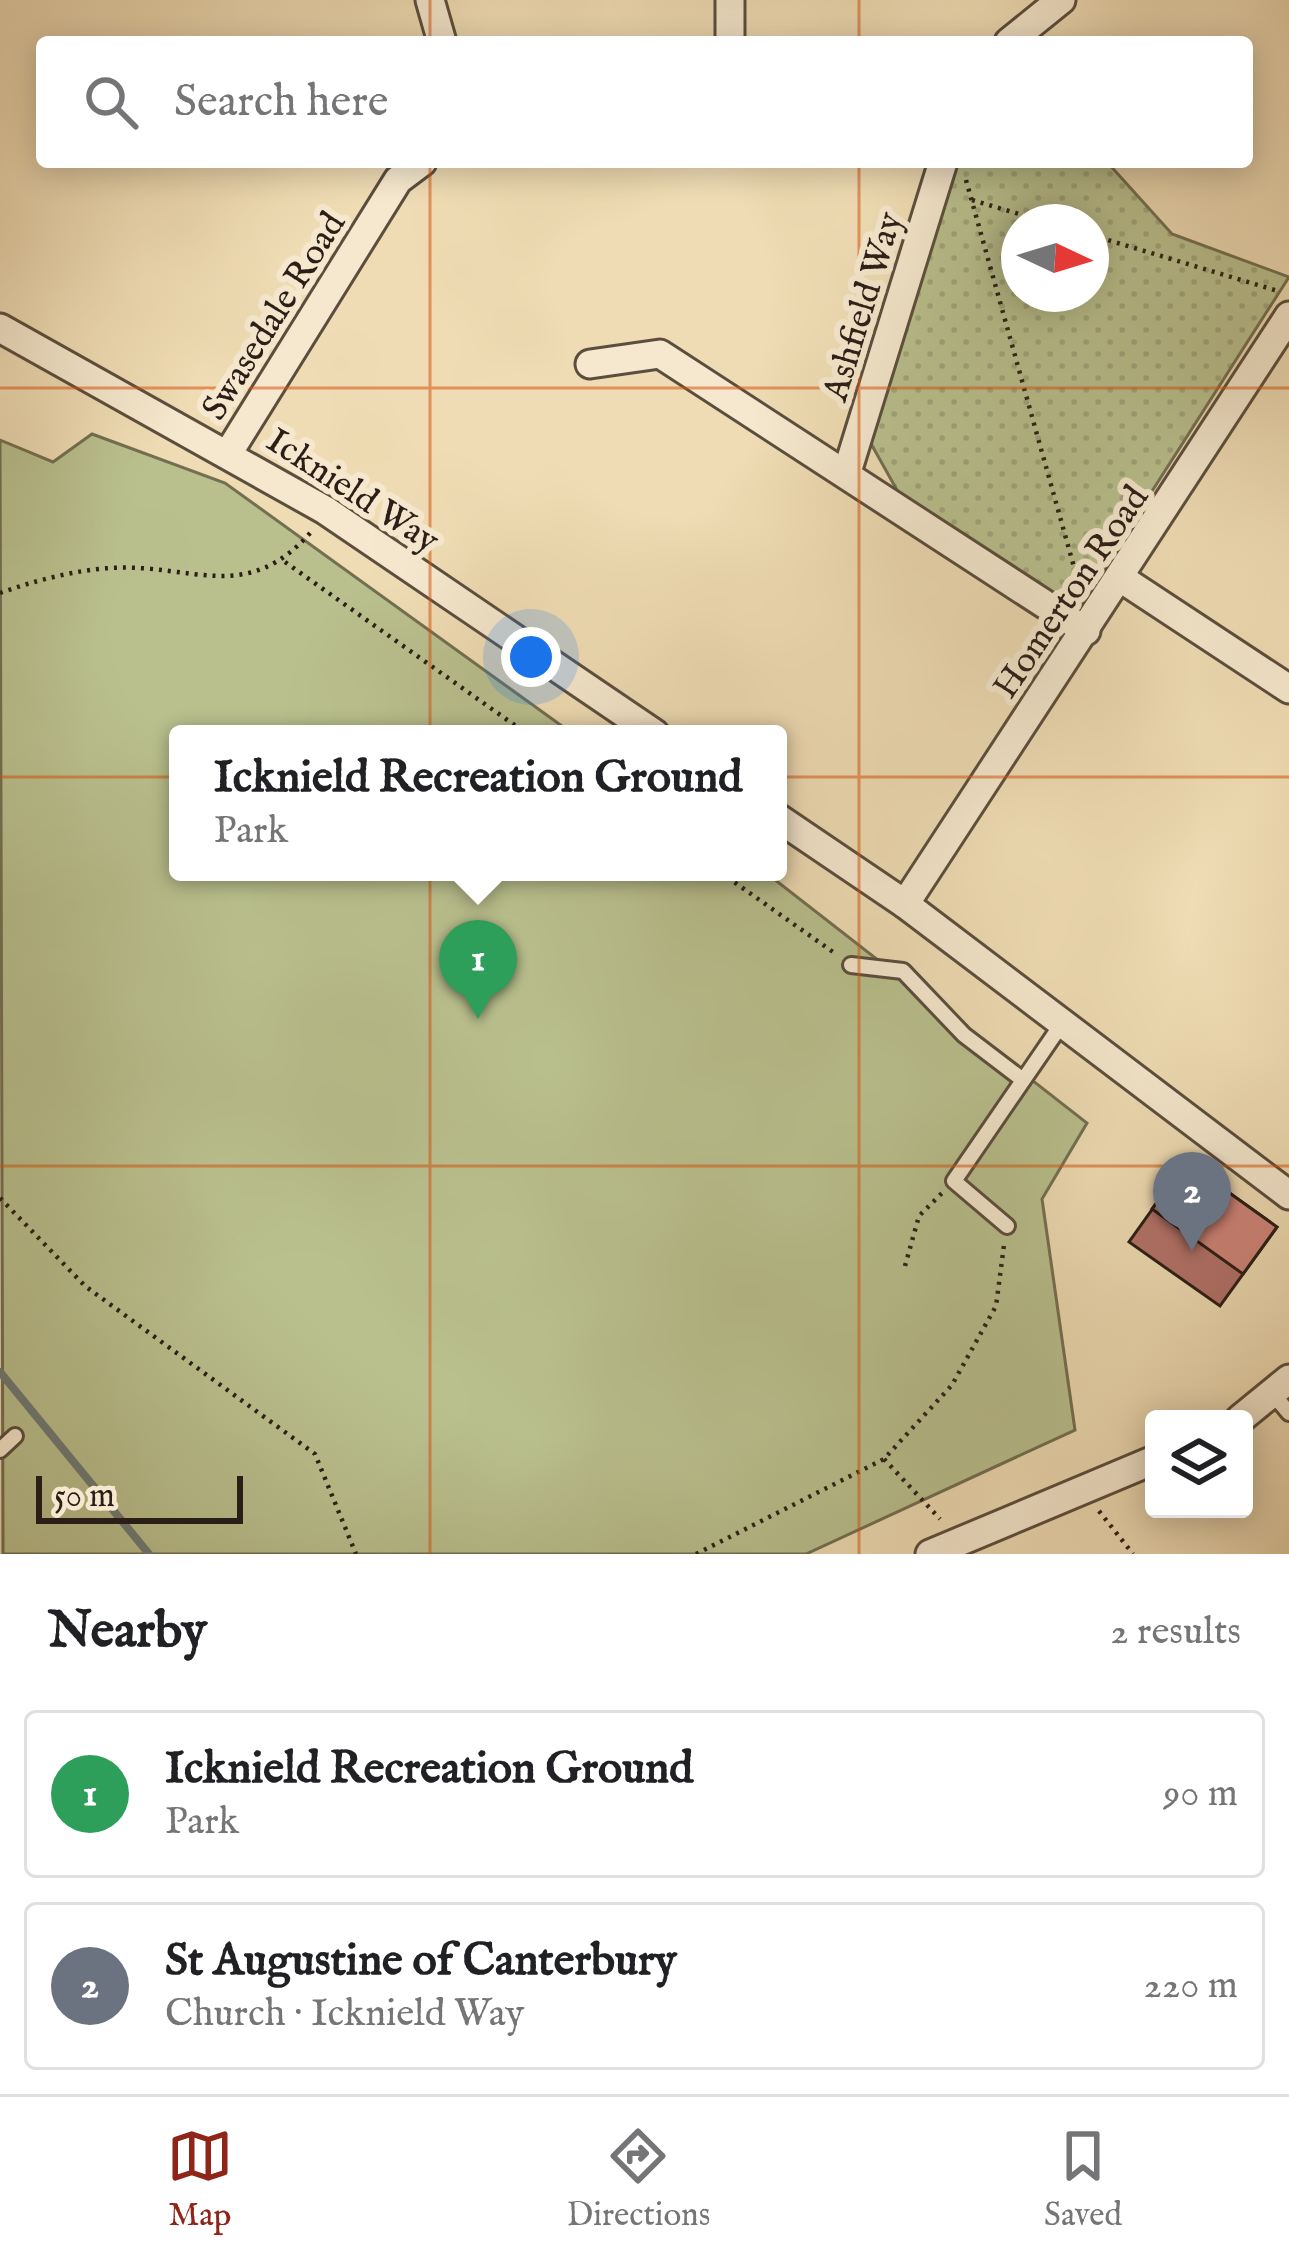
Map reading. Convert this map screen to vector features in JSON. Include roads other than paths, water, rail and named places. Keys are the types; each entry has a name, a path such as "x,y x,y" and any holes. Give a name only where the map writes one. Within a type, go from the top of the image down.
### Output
{"street":[{"path":"430,0 440,36"},
{"path":"730,0 730,36"},
{"path":"1016,36 1061,0"},
{"name":"Swasedale Road","path":"229,452 398,180 414,168"},
{"name":"Ashfield Way","path":"848,472 942,168"},
{"name":"Homerton Road","path":"905,904 1122,579 1289,316"},
{"name":"Icknield Way","path":"0,328 326,510 642,725"},
{"name":"Ashfield Way","path":"590,364 660,354 1088,628"},
{"path":"1122,579 1289,689"},
{"path":"787,824 905,904 1289,1195"},
{"path":"1253,1412 1284,1396"},
{"path":"930,1554 1145,1464"}],"lane":[{"path":"850,965 902,971 964,1035 1023,1080"},
{"path":"1006,1226 954,1181 1061,1025"},
{"path":"0,1450 15,1436"}],"waterway":[{"path":"0,1372 149,1554"}],"place":[{"name":"Icknield Recreation Ground","path":"478,1019"},
{"name":"St Augustine of Canterbury","path":"1192,1251"}]}
